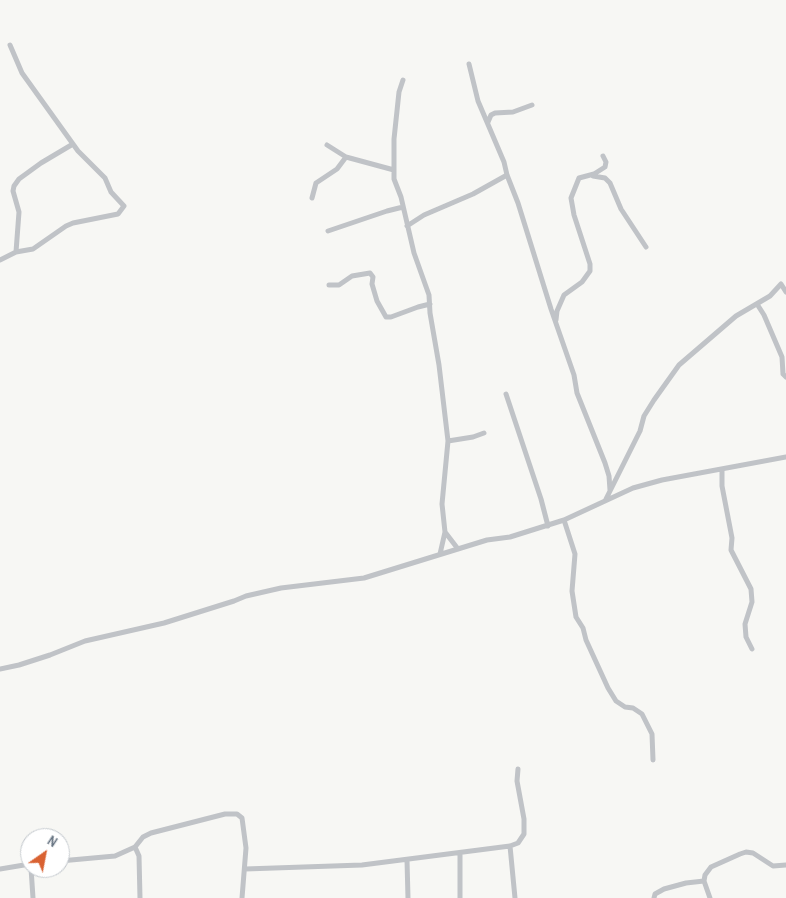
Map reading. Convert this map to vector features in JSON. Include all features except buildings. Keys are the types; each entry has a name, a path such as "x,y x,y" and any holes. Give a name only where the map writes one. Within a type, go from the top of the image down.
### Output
{"street":[{"path":"0,260 16,252 33,249 66,226 118,214 124,206 111,192 105,178 85,160 22,73 10,45"},
{"path":"469,64 478,101 504,162 574,375 578,393 605,462 610,490"},
{"path":"403,80 399,92 394,139 394,179 401,197 406,226 421,274 430,295 430,313 439,365 448,442 442,504 445,532 440,554"},
{"path":"488,122 495,113 513,112 532,105"},
{"path":"16,252 19,212 13,191 14,186 19,179 41,163 73,144"},
{"path":"326,145 346,157 394,170"},
{"path":"556,320 556,311 564,295 582,282 590,271 590,264 574,215 571,198 579,178 588,176 605,167 606,162 603,156"},
{"path":"312,198 316,183 332,174 346,157"},
{"path":"406,226 424,215 473,194 507,175"},
{"path":"588,176 605,178 610,183 621,209 646,247"},
{"path":"328,231 386,210 403,208"},
{"path":"329,285 339,285 352,276 370,273 373,277 374,293 386,317 430,304"},
{"path":"606,499 640,431 644,416 679,365 736,316 750,306 770,296 781,284 786,292"},
{"path":"757,304 782,358 783,374 786,377"},
{"path":"506,394 548,526"},
{"path":"448,442 484,433"},
{"path":"0,669 50,655 85,641 164,623 246,596 282,588 364,578 487,540 510,537 564,520 606,499 633,488 662,480 786,457"},
{"path":"722,470 722,486 732,538 732,550 751,589 752,602 745,624 746,637 752,649"},
{"path":"564,520 575,554 572,591 576,617 583,628 586,640 608,688 616,701 642,714 652,734 653,760"},
{"path":"445,532 458,549"},
{"path":"245,869 362,865 460,854 510,846 518,843 524,834 524,819 517,781 518,769"},
{"path":"70,860 115,856 134,848 143,837 151,833 225,814 237,814 242,818 246,848 242,898"},
{"path":"510,846 515,898"},
{"path":"134,848 139,856 140,898"},
{"path":"710,898 704,882 705,874 711,868 746,852 761,857 773,866 786,865"},
{"path":"460,854 460,898"},
{"path":"407,860 408,898"},
{"path":"0,869 20,866"},
{"path":"31,878 32,898"},
{"path":"654,898 655,894 664,889 686,883 704,882"}]}
